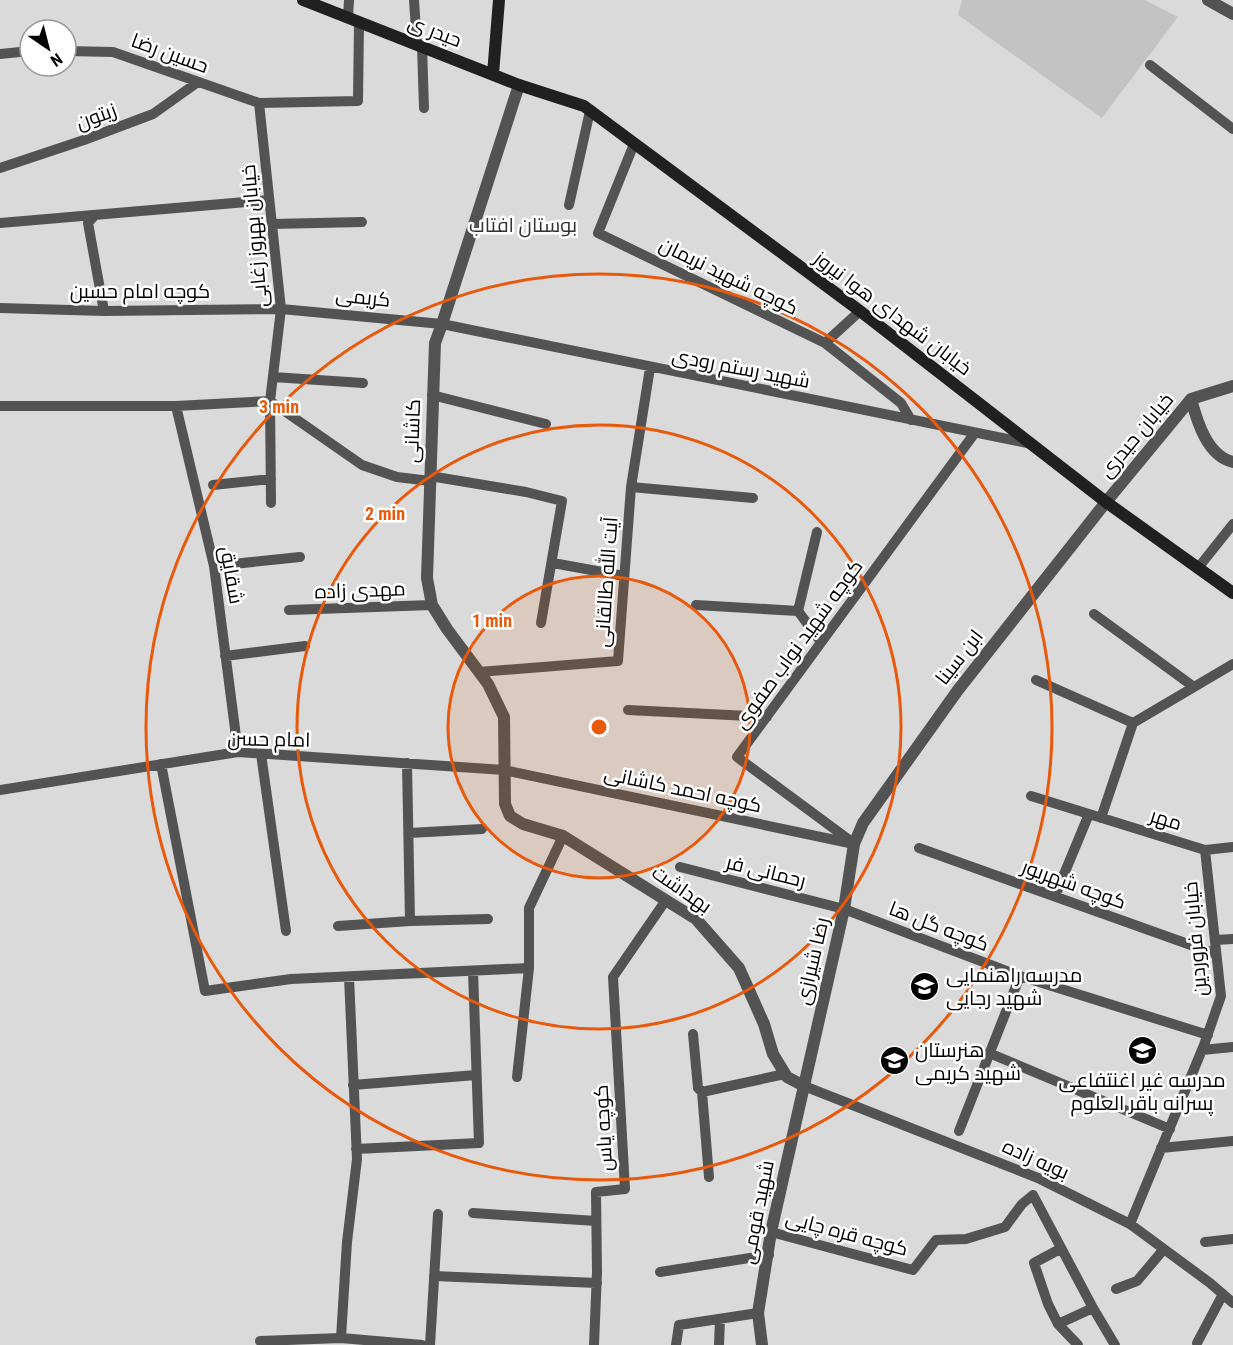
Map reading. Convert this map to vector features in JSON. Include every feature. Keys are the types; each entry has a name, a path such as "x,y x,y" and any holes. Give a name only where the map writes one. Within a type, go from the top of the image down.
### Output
{"main road":[{"name":"حیدر ی","path":"303,0 519,85"},
{"path":"493,74 500,0"},
{"name":"خیابان شهدای هوا نیروز","path":"519,85 584,106 860,310 1106,502 1233,593"}],"street":[{"path":"259,103 358,101 354,20 350,0"},
{"path":"414,0 420,45 424,108"},
{"path":"1208,0 1233,14"},
{"name":"حسین رضا","path":"78,51 113,52 259,103"},
{"path":"0,54 18,52"},
{"path":"1150,65 1233,129"},
{"name":"زیتون","path":"0,168 153,114 198,82"},
{"name":"کاشانی","path":"504,770 504,717 488,684 432,605 427,578 435,343 519,85"},
{"name":"خیابان بهروز زغابی","path":"259,103 280,309 270,401 271,502"},
{"path":"569,205 590,111"},
{"name":"کوچه شهید نریمان","path":"634,144 598,233 825,343 902,403 911,420"},
{"path":"0,223 269,200"},
{"path":"95,215 88,223 104,311"},
{"path":"272,224 362,222"},
{"name":"کوچه امام حسین","path":"0,308 104,311 280,309"},
{"name":"کریمی","path":"280,309 442,324"},
{"path":"825,343 860,310"},
{"name":"شهید رستم رودی","path":"442,324 1032,444"},
{"name":"آیت الله طالقانی","path":"479,672 618,661 631,487 650,368"},
{"path":"273,378 363,383"},
{"path":"1191,399 1233,387"},
{"path":"432,395 546,424"},
{"name":"خیابان حیدری","path":"1191,399 1199,428 1211,447 1228,461 1233,462"},
{"name":"خیابان حیدری","path":"1106,502 1191,399"},
{"path":"0,406 176,406 270,401 362,465 397,477 430,478 526,492 562,501 542,623"},
{"name":"شقایق","path":"176,406 214,566 238,752"},
{"name":"کوچه شهید نواب صفوی","path":"854,844 737,757 974,434"},
{"path":"213,485 271,479"},
{"path":"631,487 753,498"},
{"name":"ابن سینا","path":"854,844 863,823 958,690 1106,502"},
{"path":"1198,568 1233,524"},
{"path":"798,611 817,532"},
{"path":"214,566 300,557"},
{"path":"553,563 624,576"},
{"name":"مهدی زاده","path":"289,610 432,605"},
{"path":"696,605 798,611"},
{"path":"798,611 821,642"},
{"path":"1094,614 1194,687"},
{"path":"225,656 305,646"},
{"path":"1101,818 1133,723 1233,664"},
{"path":"1036,680 1133,723"},
{"path":"628,710 767,717"},
{"name":"امام حسن","path":"0,790 238,752 504,770"},
{"path":"261,754 286,931"},
{"path":"407,763 410,921"},
{"path":"161,764 205,990 291,979 529,968"},
{"name":"کوچه احمد کاشانی","path":"504,770 854,844"},
{"name":"بهداشت","path":"504,770 505,804 510,816 523,824 563,836 696,919 739,968 764,1024 773,1054 785,1074 804,1086"},
{"name":"مهر","path":"1031,796 1205,850 1233,848"},
{"path":"1055,896 1089,814"},
{"path":"409,833 482,830"},
{"path":"517,1077 529,968 529,908 563,836"},
{"name":"رضا شیرازی","path":"804,1086 844,909 854,844"},
{"name":"کوچه شهریور","path":"919,848 1216,954"},
{"name":"خیابان فروردین","path":"1130,1224 1208,1035 1221,996 1205,850"},
{"name":"رحمانی فر","path":"680,867 844,909"},
{"name":"کوچه یاس","path":"594,1345 597,1283 596,1192 625,1189 613,977 666,900"},
{"name":"کوچه گل ها","path":"844,909 1020,976 1208,1035"},
{"path":"338,926 488,919"},
{"path":"1215,940 1233,939"},
{"path":"356,1149 478,1143 473,970"},
{"path":"340,1338 356,1149 349,976"},
{"path":"959,1131 1020,976"},
{"path":"693,1034 698,1088 702,1092 709,1177"},
{"path":"1202,1050 1233,1047"},
{"path":"989,1053 1170,1129"},
{"path":"702,1092 785,1074"},
{"path":"353,1085 477,1075"},
{"name":"بویه زاده","path":"804,1086 1038,1178 1130,1224 1233,1304"},
{"name":"شهید قومی","path":"762,1345 758,1313 771,1232 804,1086"},
{"path":"1161,1148 1233,1141"},
{"path":"1038,1178 1033,1196 1037,1199 1044,1220 1115,1345"},
{"name":"کوچه قره چایی","path":"771,1232 913,1270 936,1240 966,1239 1005,1227 1022,1204 1033,1196"},
{"path":"472,1213 596,1221"},
{"path":"430,1345 438,1214"},
{"path":"1205,1242 1233,1239"},
{"path":"1060,1249 1034,1263 1048,1304 1058,1324 1078,1345"},
{"path":"1116,1289 1137,1281 1164,1249"},
{"path":"660,1272 769,1255"},
{"path":"434,1276 597,1283"},
{"path":"1197,1343 1223,1294"},
{"path":"1058,1324 1093,1308"},
{"path":"676,1345 679,1325 758,1313"},
{"path":"719,1345 720,1319"},
{"path":"260,1341 340,1338 382,1344 422,1345"}],"green space":[{"name":"بوستان افتاب","path":"0,0 1233,0 1233,1345 0,1345"}],"building":[{"path":"962,0 1145,0 1178,17 1102,118 958,15"}],"place":[{"name":"مدرسه راهنمایی شهید رجایی","path":"925,986"},
{"name":"مدرسه غیر اغنتفاعی پسرانه باقر العلوم","path":"1142,1050"},
{"name":"هنرستان شهید کریمی","path":"894,1061"}]}
